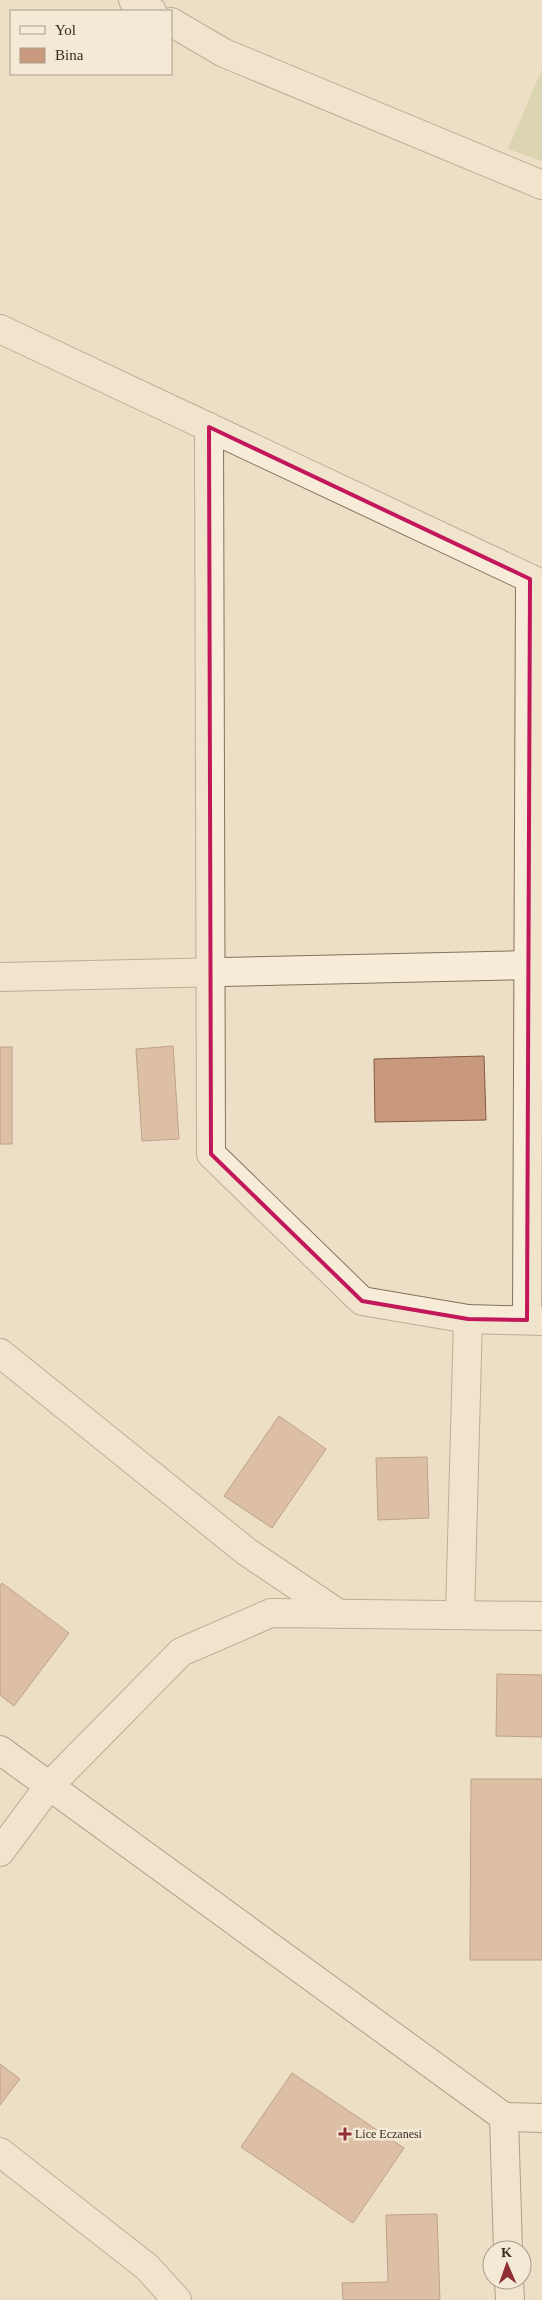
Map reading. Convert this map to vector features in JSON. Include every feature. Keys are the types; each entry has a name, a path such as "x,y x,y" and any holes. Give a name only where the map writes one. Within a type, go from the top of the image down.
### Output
{"street":[{"path":"133,0 150,10"},
{"path":"172,23 224,52 542,185"},
{"path":"0,329 209,427 536,582 529,965 535,1321 468,1319 362,1301 211,1154 209,427"},
{"path":"0,977 529,965"},
{"path":"460,1615 468,1319"},
{"path":"0,1353 247,1552 340,1614"},
{"path":"0,1852 49,1786 181,1652 271,1613 542,1616"},
{"path":"0,1750 504,2117 542,2118"},
{"path":"504,2117 508,2240"},
{"path":"0,2152 147,2268 177,2300"}],"highlighted area":[{"path":"209,427 530,579 527,1320 468,1319 362,1301 211,1154"}],"green space":[{"path":"542,69 542,161 508,149"}],"building":[{"path":"173,1046 179,1139 142,1141 136,1049"},
{"path":"0,1047 12,1047 12,1144 0,1144"},
{"path":"484,1056 486,1120 375,1122 374,1059"},
{"path":"279,1416 326,1449 272,1528 224,1496"},
{"path":"427,1457 429,1518 378,1520 376,1458"},
{"path":"2,1583 69,1633 14,1706 0,1695 0,1586"},
{"path":"497,1674 542,1675 542,1737 496,1736"},
{"path":"471,1779 542,1779 542,1960 470,1960"},
{"path":"0,2064 20,2079 0,2105"},
{"path":"292,2073 404,2148 353,2223 241,2147"},
{"path":"437,2214 440,2300 343,2300 342,2283 388,2282 386,2215"}],"place":[{"name":"Lice Eczanesi","path":"345,2134"}]}
